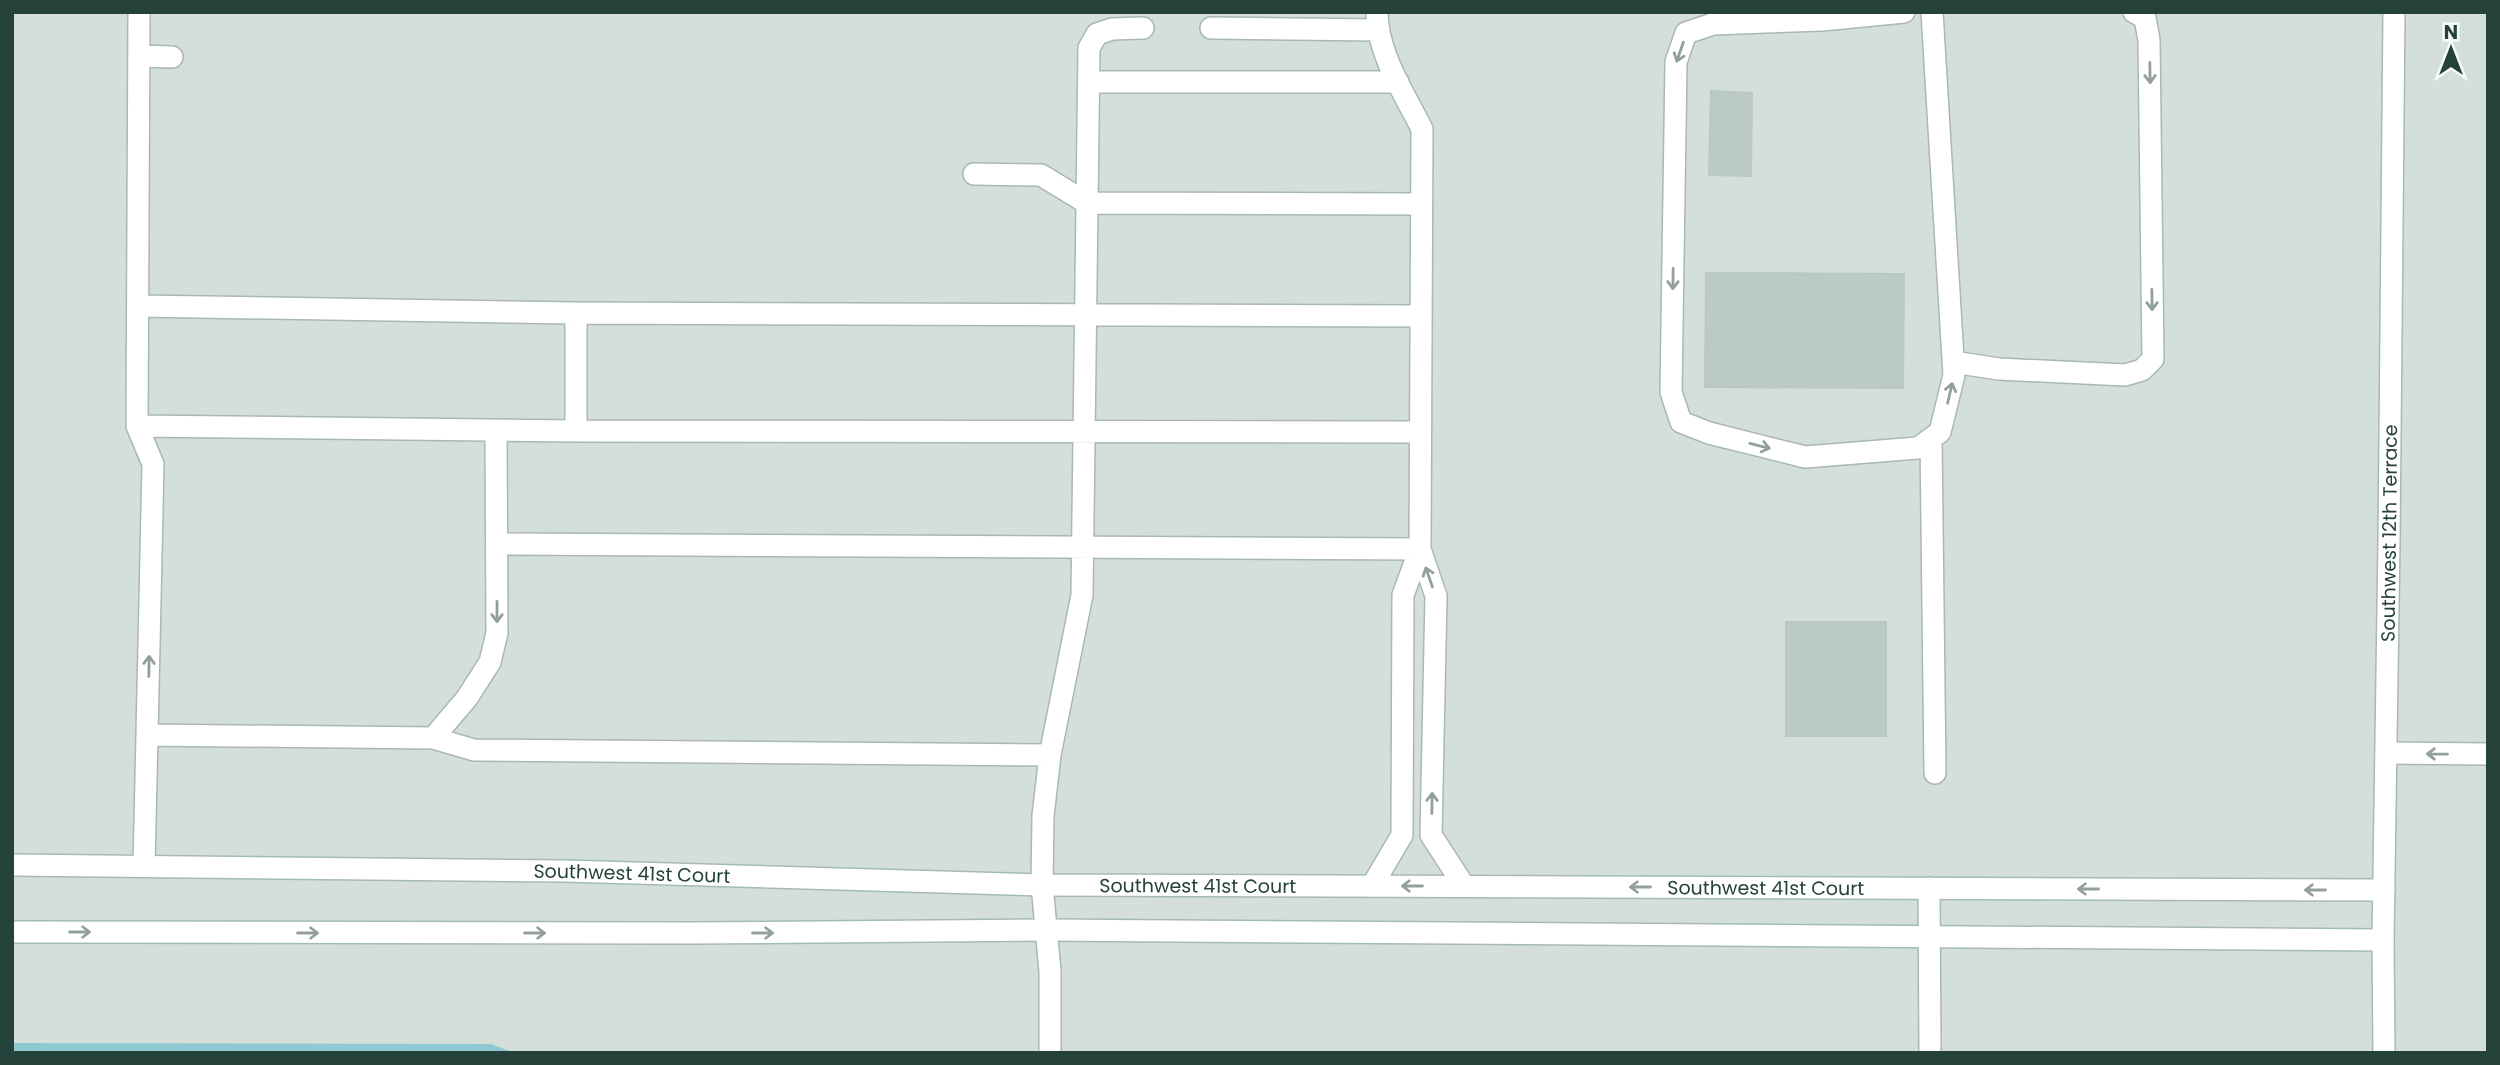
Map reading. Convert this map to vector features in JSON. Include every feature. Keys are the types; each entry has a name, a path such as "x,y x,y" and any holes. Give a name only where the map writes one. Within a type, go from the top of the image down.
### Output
{"street":[{"path":"139,12 138,426 153,464 144,866"},
{"path":"1904,12 1822,20 1713,24 1686,33 1676,62 1671,393 1681,422 1709,433 1805,457 1918,448 1940,432 1954,375 1932,12"},
{"path":"1953,362 1998,369 2125,375 2142,370 2153,359 2150,40 2145,18 2134,12"},
{"name":"Southwest 12th Terrace","path":"2384,1053 2394,12"},
{"path":"1211,27 1377,21 1398,82 1422,129 1420,548 1436,596 1432,835 1464,886"},
{"path":"1050,1053 1050,971 1042,885 1043,816 1050,755 1082,595 1089,48 1097,34 1112,29 1143,27"},
{"path":"139,56 172,57"},
{"path":"1088,82 1398,82"},
{"path":"974,174 1041,175 1087,203 1422,204"},
{"path":"139,306 576,313 1422,316"},
{"path":"576,313 576,431"},
{"path":"138,426 576,431 1420,432"},
{"path":"433,738 467,698 490,662 497,633 496,430"},
{"path":"1931,439 1935,773"},
{"path":"497,544 1420,548"},
{"path":"1371,886 1402,835 1403,595 1420,548"},
{"path":"148,735 433,738 474,750 1050,755"},
{"path":"2386,753 2488,754"},
{"name":"Southwest 41st Court","path":"12,865 578,871 1042,885 2384,890"},
{"path":"1929,888 1930,1053"},
{"path":"12,932 707,933 1046,930 2383,940"}],"shaded area":[{"path":"12,12 2488,12 2488,1053 12,1053"}],"water":[{"path":"12,1043 491,1044 515,1053 12,1053"}],"building":[{"path":"1711,91 1752,93 1751,176 1709,175"},
{"path":"1706,273 1904,274 1903,388 1705,387"},
{"path":"1786,622 1886,622 1886,736 1786,736"}]}
